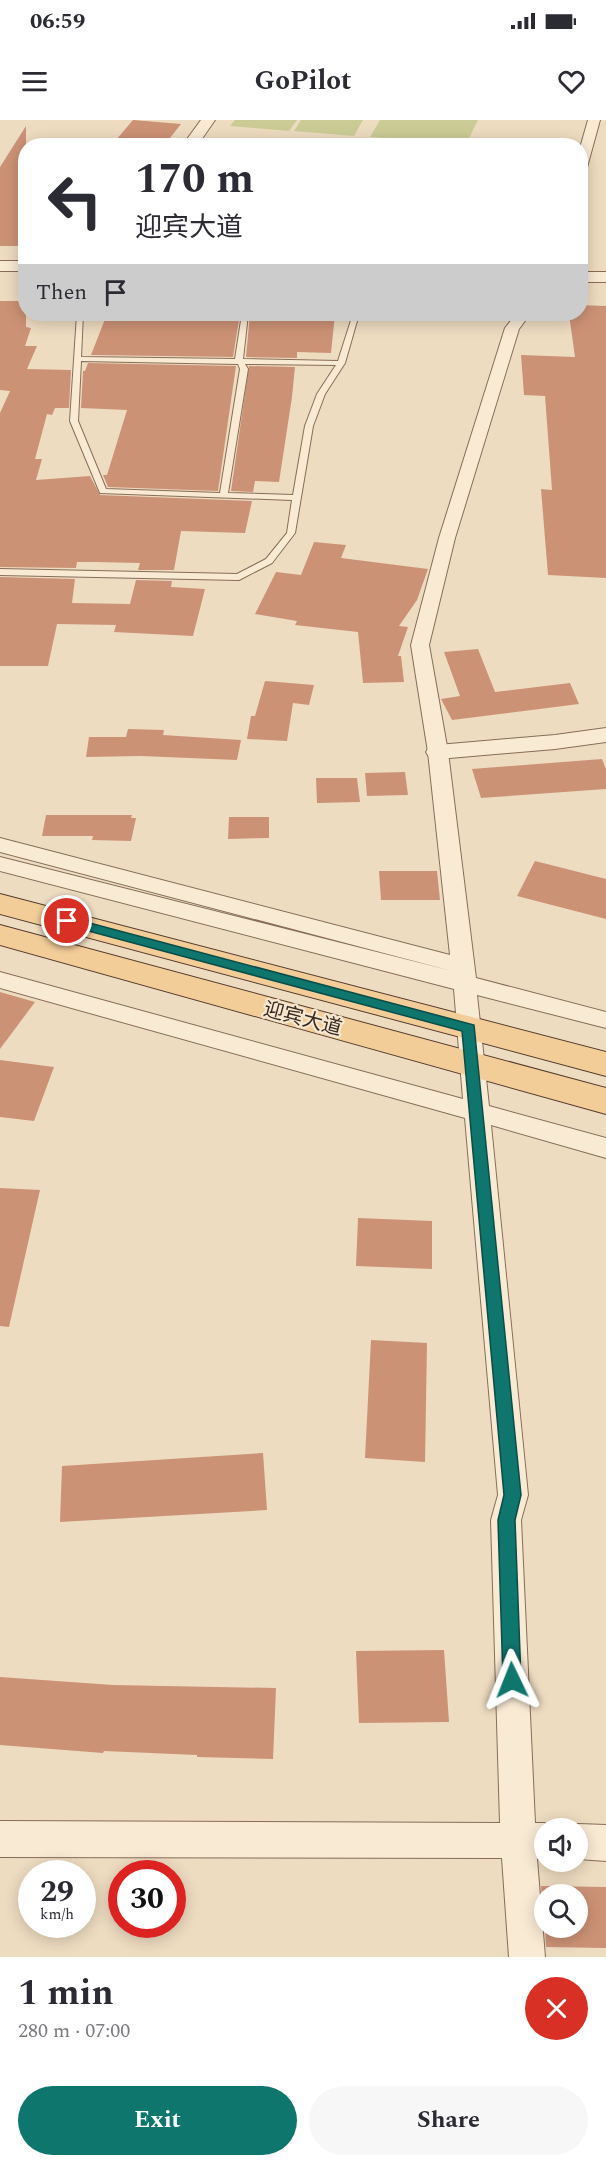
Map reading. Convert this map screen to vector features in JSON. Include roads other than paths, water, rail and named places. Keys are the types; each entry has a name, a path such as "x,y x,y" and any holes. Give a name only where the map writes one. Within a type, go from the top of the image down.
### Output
{"main road":[{"name":"迎宾大道","path":"0,904 606,1064"},
{"name":"迎宾大道","path":"0,935 606,1101"}],"street":[{"path":"195,138 208,120"},
{"path":"588,142 594,120"},
{"path":"0,266 18,266"},
{"path":"588,277 606,277"},
{"path":"518,321 512,328 469,463 420,645 438,752 464,975 513,1495 506,1520 531,1841 527,1957"},
{"path":"438,752 555,742 606,735"},
{"path":"0,845 464,975 606,1020"},
{"path":"0,864 464,975"},
{"path":"0,980 606,1148"},
{"path":"0,1839 531,1841"},
{"path":"588,1842 606,1843"}],"lane":[{"path":"80,321 74,421 103,491 297,498"},
{"path":"224,495 244,369 238,357 244,321"},
{"path":"0,572 239,577 269,561 291,532 309,426 321,394 341,363 354,321"},
{"path":"78,359 341,363"}]}
